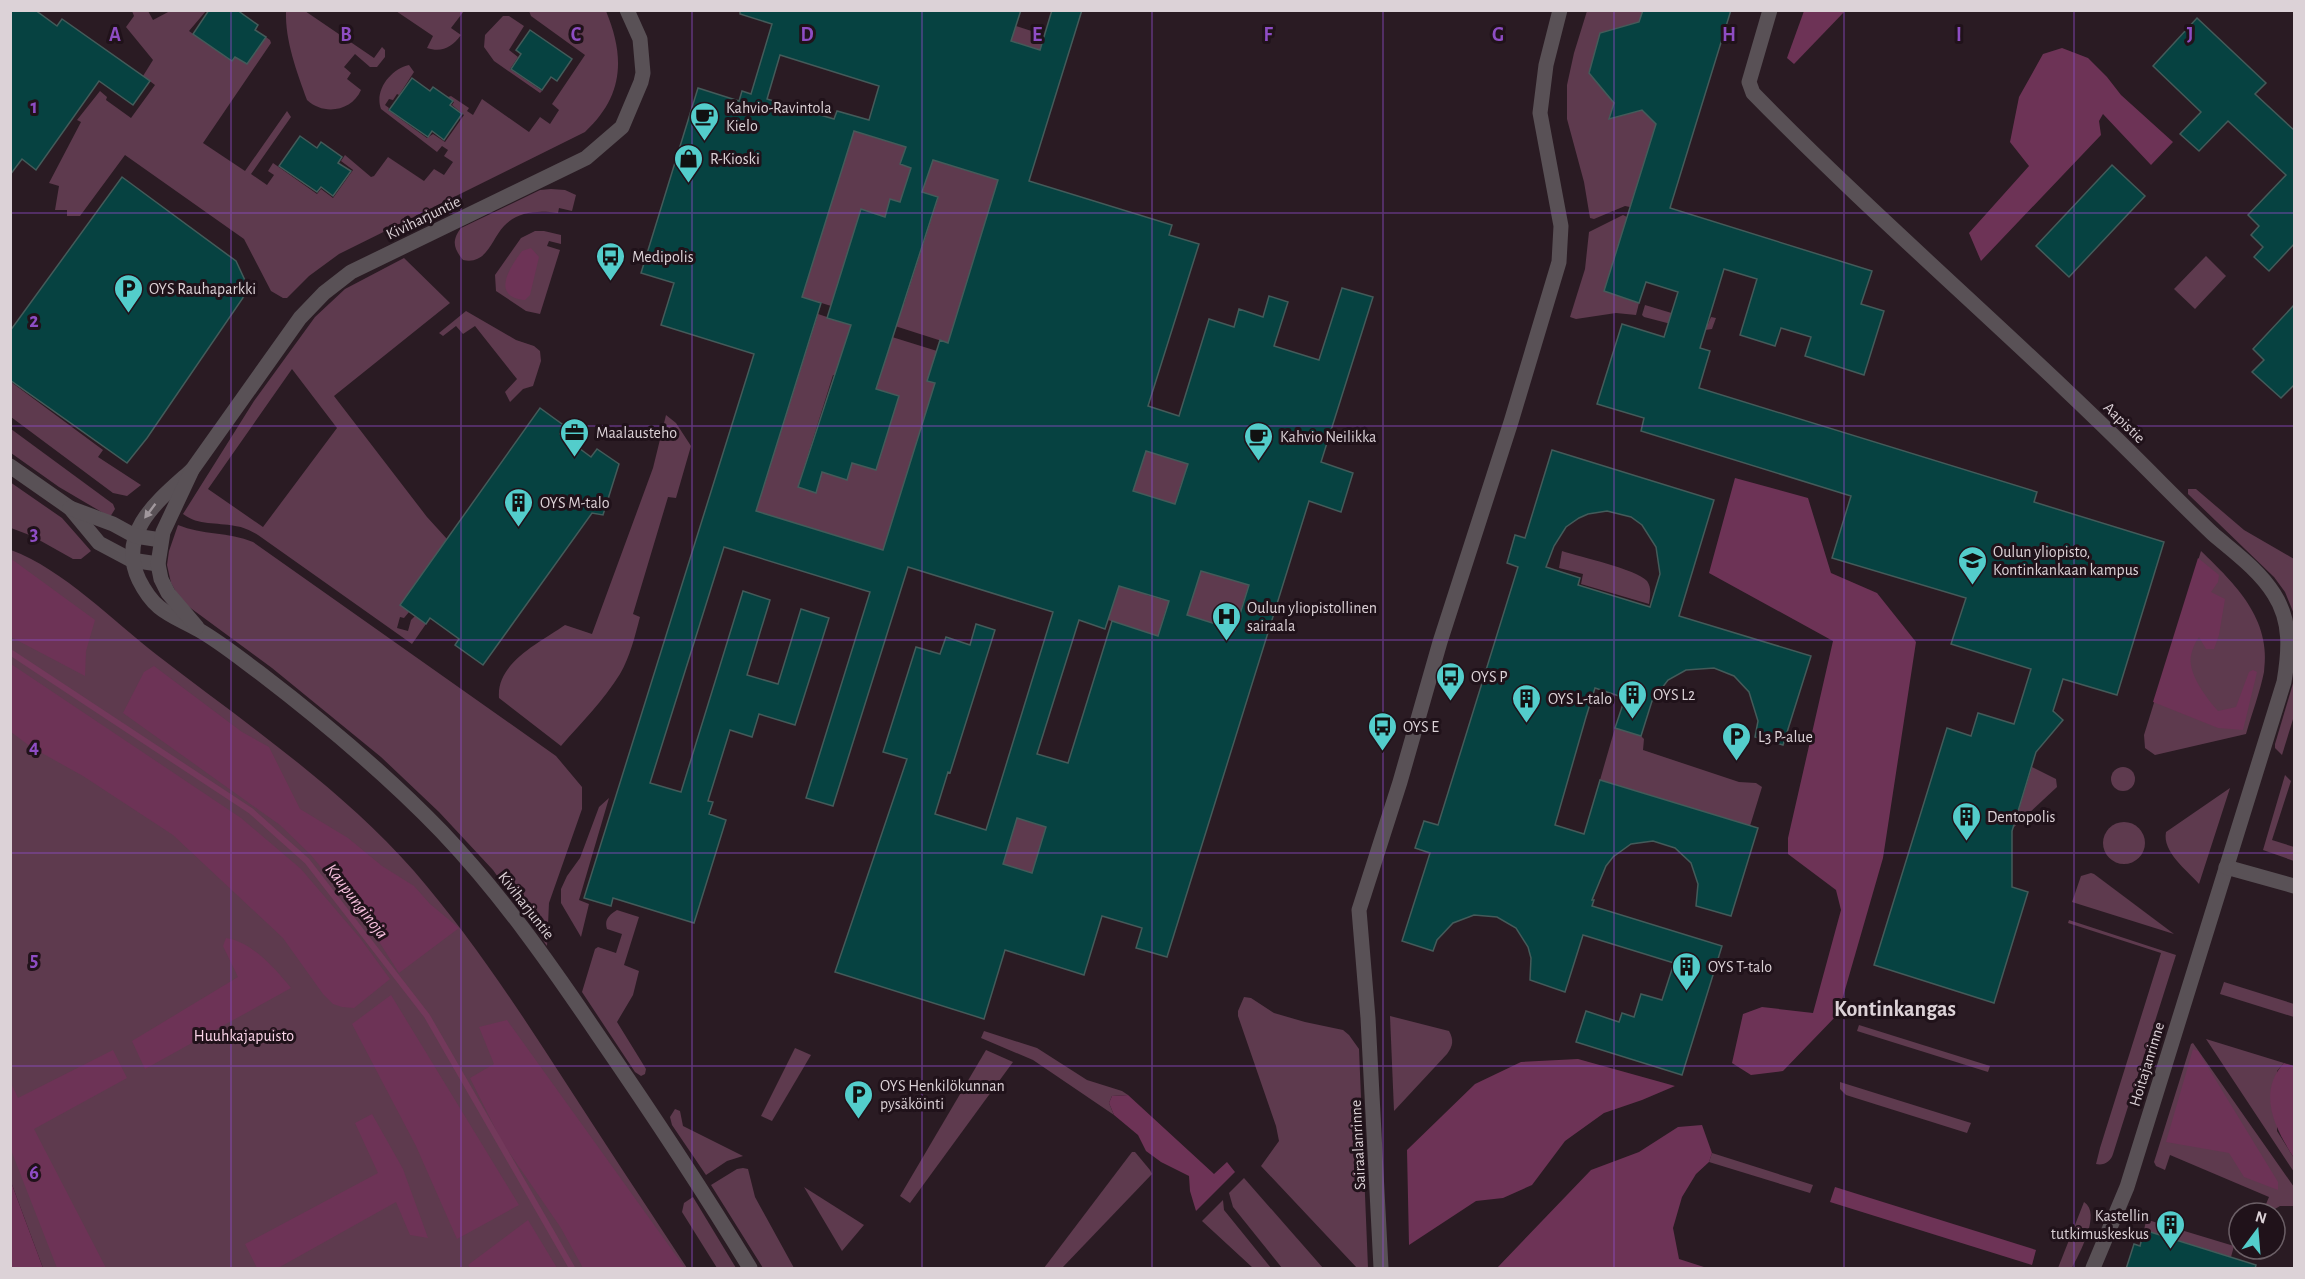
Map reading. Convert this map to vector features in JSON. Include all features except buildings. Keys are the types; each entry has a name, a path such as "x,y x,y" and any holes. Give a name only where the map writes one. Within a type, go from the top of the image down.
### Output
{"street":[{"name":"Kiviharjuntie","path":"192,470 300,318 324,293 351,272 586,158 622,127 638,91 643,73 640,39 627,10"},
{"name":"Sairaalanrinne","path":"1381,1269 1368,1020 1359,910 1559,262 1561,226 1540,113 1546,65 1560,10"},
{"name":"Aapistie","path":"1770,10 1749,82 1753,93 2256,572 2275,595 2286,623 2288,662 2284,682 2226,867"},
{"path":"10,466 70,508 113,524 135,536 161,540"},
{"path":"192,470 156,503 144,519 135,536 131,560 148,596 158,608 172,618 199,630"},
{"path":"192,470 163,532 158,564 161,579 168,593 199,630"},
{"path":"70,508 99,543 131,560 158,564"},
{"name":"Kiviharjuntie","path":"199,630 312,714 383,774 443,833 502,900 544,956 646,1104 750,1269"},
{"path":"2226,867 2295,886"},
{"name":"Hoitajanrinne","path":"2093,1269 2127,1187 2226,867"}],"green space":[{"path":"132,11 148,11 153,20 170,11 206,11 189,31 232,61 235,57 247,64 266,37 270,40 271,43 203,143 245,171 287,111 291,117 251,174 267,185 274,175 268,171 273,163 317,194 321,189 333,198 353,170 341,161 345,155 371,177 388,157 424,181 434,169 444,175 453,162 444,156 448,150 442,146 437,152 381,109 379,102 382,88 390,76 402,67 409,65 414,72 399,95 397,94 393,100 389,99 385,105 389,108 388,110 427,138 433,134 445,142 464,115 452,105 454,102 448,97 451,96 469,108 467,111 473,115 482,99 529,132 540,117 550,124 559,110 552,104 585,55 531,16 529,11 606,11 616,44 617,75 614,90 607,104 585,132 339,254 309,276 287,298 283,298 271,291 244,239 125,155 80,216 67,216 67,210 55,210 59,186 49,183 81,122 77,120 100,91 107,97 106,100 131,118 155,85 143,76 153,60 126,27 134,16"},
{"path":"286,11 305,11 374,58 382,47 385,50 385,57 377,67 370,67 355,54 344,67 351,73 347,79 361,90 351,103 337,109 329,109 321,108 307,100 290,45"},
{"path":"396,11 464,11 451,28 461,35 446,48 437,50 427,48 433,36"},
{"path":"1587,11 1655,11 1639,22 1600,33 1589,73 1614,103 1609,119 1642,110 1656,124 1630,207 1625,206 1594,219 1590,218 1584,182 1567,119 1567,85"},
{"path":"503,16 509,16 524,26 509,50 518,57 510,69 542,91 540,93 494,61 484,47 485,35"},
{"path":"1016,26 1044,35 1040,50 1011,41"},
{"path":"854,131 906,147 900,164 911,168 908,178 925,183 933,160 998,180 948,343 895,326 938,198 915,207 891,199 885,217 861,210 838,283 854,313 802,297"},
{"path":"540,190 565,190 576,195 572,211 559,208 558,213 536,212 516,217 504,226 488,250 478,259 463,260 457,252 455,241 461,228"},
{"path":"1623,215 1627,217 1604,291 1639,303 1636,315 1616,313 1576,319 1570,317 1585,269 1589,232"},
{"path":"535,231 561,235 561,244 549,241 547,246 560,250 540,314 526,311 496,291 495,275 521,238"},
{"path":"2206,256 2226,276 2195,309 2174,289"},
{"path":"404,258 450,303 334,396 427,517 447,539 409,612 404,618 400,617 397,628 408,631 411,620 415,616 426,624 412,644 247,529 195,520 183,514 254,401 315,317 345,289","holes":["292,369 337,428 263,527 208,489"]},
{"path":"1645,305 1708,324 1711,317 1716,318 1712,329 1698,331 1644,317 1642,315"},
{"path":"466,311 540,351 541,361 533,386 523,389 510,402 505,392 517,379 475,326 463,334 456,326 443,336 439,333"},
{"path":"818,314 851,325 798,487 816,492 822,472 852,463 876,470 899,396 876,389 892,337 937,351 928,380 935,383 883,550 756,511"},
{"path":"11,382 103,450 98,457 141,485 127,496 113,493 11,417"},
{"path":"666,415 676,423 691,446 676,498 668,497 633,614 640,617 632,646 614,684 561,746 499,698 500,686 504,674 521,655 565,625 592,634 653,468"},
{"path":"11,429 113,504 115,509 110,517 59,487 11,453"},
{"path":"1146,451 1190,464 1181,484 1147,595 1164,600 1170,580 1201,571 1278,492 1226,657 1213,623 1166,609 1158,636 1108,620 1147,496 1133,491"},
{"path":"10,482 62,518 91,551 81,559 73,559 32,536 11,528"},
{"path":"2188,489 2196,489 2244,530 2294,559 2294,614 2285,592 2274,577 2188,494"},
{"path":"178,525 253,542 556,756 582,787 582,809 549,903 547,946 493,870 439,812 381,757 272,668 181,601 171,583 167,565"},
{"name":"Huuhkajapuisto","path":"11,550 31,559 69,583 157,655 291,757 355,811 385,840 435,896 494,974 687,1268 43,1268 11,1182"},
{"path":"1562,551 1620,568 1641,577 1650,587 1649,604 1581,584 1583,574 1559,568"},
{"path":"2201,551 2238,590 2257,619 2265,653 2264,672 2246,734 2155,755 2145,748 2144,735"},
{"path":"2294,680 2294,716 2282,755 2275,748 2275,744"},
{"path":"1615,728 1641,736 1644,739 1643,750 1739,782 1756,783 1762,787 1750,826 1600,780"},
{"path":"2032,767 2056,779 2057,787 2013,828"},
{"path":"2123,767 2131,771 2135,779 2131,787 2123,791 2115,787 2111,779 2115,771"},
{"path":"2285,775 2291,781 2272,840 2294,847 2294,861 2263,850"},
{"path":"2230,788 2199,884 2172,854 2168,847 2166,832"},
{"path":"609,798 579,900 589,904 581,937 561,903 561,889 580,858 599,807"},
{"path":"1017,818 1046,827 1032,873 1003,864"},
{"path":"2124,822 2139,828 2145,843 2139,858 2124,864 2109,858 2103,843 2109,828"},
{"path":"2091,873 2174,934 2072,902 2081,876"},
{"path":"617,910 639,917 624,965 639,971 633,995 617,1022 646,1069 645,1074 641,1076 635,1072 582,992 595,949 598,947 616,953 622,934 607,929 606,923"},
{"path":"2069,920 2176,955 2112,1157 2104,1164 2096,1164 2100,1148 2161,953 2068,923"},
{"path":"2224,982 2294,1004 2294,1017 2220,994"},
{"path":"1244,997 1251,998 1274,1013 1343,1030 1359,1049 1368,1268 1357,1268 1261,1166 1279,1141 1276,1126 1238,1016"},
{"path":"1390,1016 1449,1031 1452,1037 1452,1046 1447,1054 1394,1111"},
{"path":"1859,1025 1990,1066 1988,1072 1857,1031"},
{"path":"984,1031 1037,1048 1087,1080 1128,1095 1112,1096 1109,1103 1114,1115 1033,1060 981,1038"},
{"path":"2206,1039 2284,1063 2277,1071 2277,1131 2294,1158 2294,1172"},
{"path":"2193,1043 2294,1187 2294,1206 2287,1206 2287,1201 2267,1201 2269,1197 2170,1155 2165,1170 2156,1166 2154,1162"},
{"path":"795,1048 811,1055 772,1121 761,1116"},
{"path":"986,1050 1013,1062 910,1203 900,1196"},
{"path":"1840,1082 1971,1123 1967,1133 1846,1095 1840,1089"},
{"path":"675,1109 680,1111 683,1126 743,1156 727,1161 706,1175 672,1125 670,1117"},
{"path":"1132,1152 1135,1152 1152,1174 1062,1268 1044,1268"},
{"path":"1712,1153 1813,1185 1810,1193 1709,1162"},
{"path":"737,1169 748,1169 755,1197 794,1268 763,1268 711,1185"},
{"path":"1244,1178 1323,1268 1282,1268 1233,1207 1229,1193"},
{"path":"804,1187 864,1225 842,1251"},
{"path":"693,1197 736,1268 717,1268 682,1212 684,1203"},
{"path":"1223,1200 1224,1210 1271,1268 1253,1268 1202,1221"},
{"path":"2084,1202 2089,1207 2091,1215 2084,1244 2072,1268 2058,1268"},
{"path":"2146,1221 2227,1244 2227,1256 2144,1230"}],"shaded area":[{"path":"1804,11 1845,11 1794,64 1787,58"},
{"path":"2062,48 2088,58 2121,95 2173,142 2151,165 2103,114 2099,121 2101,135 1981,261 1969,233 2029,166 2010,142 2019,97 2043,54"},
{"path":"531,248 539,257 530,295 525,300 514,298 508,293 506,287 508,273 522,251"},
{"path":"1735,478 1808,498 1831,573 1877,593 1916,642 1883,858 1838,1014 1783,1071 1751,1075 1732,1063 1743,1014 1762,1007 1813,1013 1841,910 1836,890 1788,854 1788,838 1833,641 1709,573"},
{"path":"10,558 95,620 86,651 85,676 11,637"},
{"path":"2198,558 2219,575 2218,582 2211,592 2225,599 2219,635 2214,649 2206,649 2199,637 2191,654 2192,671 2202,690 2218,711 2236,707 2249,672 2253,670 2257,672 2243,730 2218,728 2153,702"},
{"path":"11,664 241,818 301,869 360,938 390,979 354,1008 333,1004 323,994 283,938 173,835 83,776 31,747 11,732"},
{"path":"154,666 242,732 269,747 300,809 348,838 382,866 414,886 430,904 459,928 399,973 371,929 311,855 280,825 123,713 144,672"},
{"path":"226,938 236,940 254,950 291,988 145,1069 132,1041 238,977 223,946"},
{"path":"391,995 519,1205 457,1239 416,1146 352,1024"},
{"path":"507,1020 685,1268 583,1268 561,1228 502,1142 470,1078 494,1064 479,1027"},
{"path":"2193,1049 2198,1051 2278,1182 2278,1190 2244,1177 2229,1153 2166,1142"},
{"path":"113,1050 127,1078 34,1129 106,1268 57,1268 11,1150 11,1083 18,1098"},
{"path":"1578,1059 1675,1086 1604,1113 1565,1141 1532,1185 1503,1198 1476,1201 1409,1245 1407,1150 1475,1084 1521,1062"},
{"path":"2284,1063 2294,1066 2294,1158 2276,1124 2270,1099 2271,1087"},
{"path":"1128,1095 1214,1174 1227,1162 1235,1172 1196,1211 1190,1191 1189,1176 1161,1162 1146,1151 1138,1135 1114,1115 1109,1103 1112,1096"},
{"path":"372,1114 403,1169 428,1238 410,1235 396,1202 278,1268 257,1268 245,1244 378,1173 355,1123"},
{"path":"1702,1125 1712,1153 1709,1162 1696,1174 1682,1197 1673,1228 1679,1259 1707,1268 1497,1268 1591,1170 1639,1152 1678,1127"},
{"path":"11,1182 43,1268 11,1268"},
{"path":"1835,1187 2036,1250 2032,1265 1830,1202"},
{"path":"528,1220 557,1268 470,1268 468,1265"}],"waterway":[{"name":"Kaupunginoja","path":"10,652 251,811 307,861 427,1016 572,1268"}],"place":[{"name":"Kahvio-Ravintola Kielo","path":"705,142"},
{"name":"R-Kioski","path":"689,184"},
{"name":"Medipolis","path":"611,282"},
{"name":"OYS Rauhaparkki","path":"128,314"},
{"name":"Maalausteho","path":"575,458"},
{"name":"Kahvio Neilikka","path":"1259,462"},
{"name":"OYS M-talo","path":"519,528"},
{"name":"Oulun yliopisto, Kontinkankaan kampus","path":"1972,586"},
{"name":"Oulun yliopistollinen sairaala","path":"1226,642"},
{"name":"OYS P","path":"1450,702"},
{"name":"OYS L2","path":"1632,720"},
{"name":"OYS L-talo","path":"1527,724"},
{"name":"OYS E","path":"1382,752"},
{"name":"L3 P-alue","path":"1737,762"},
{"name":"Dentopolis","path":"1966,842"},
{"name":"OYS T-talo","path":"1687,992"},
{"name":"OYS Henkilökunnan pysäköinti","path":"859,1120"},
{"name":"Kastellin tutkimuskeskus","path":"2170,1250"}],"district":[{"name":"Kontinkangas","path":"1895,1008"}]}
